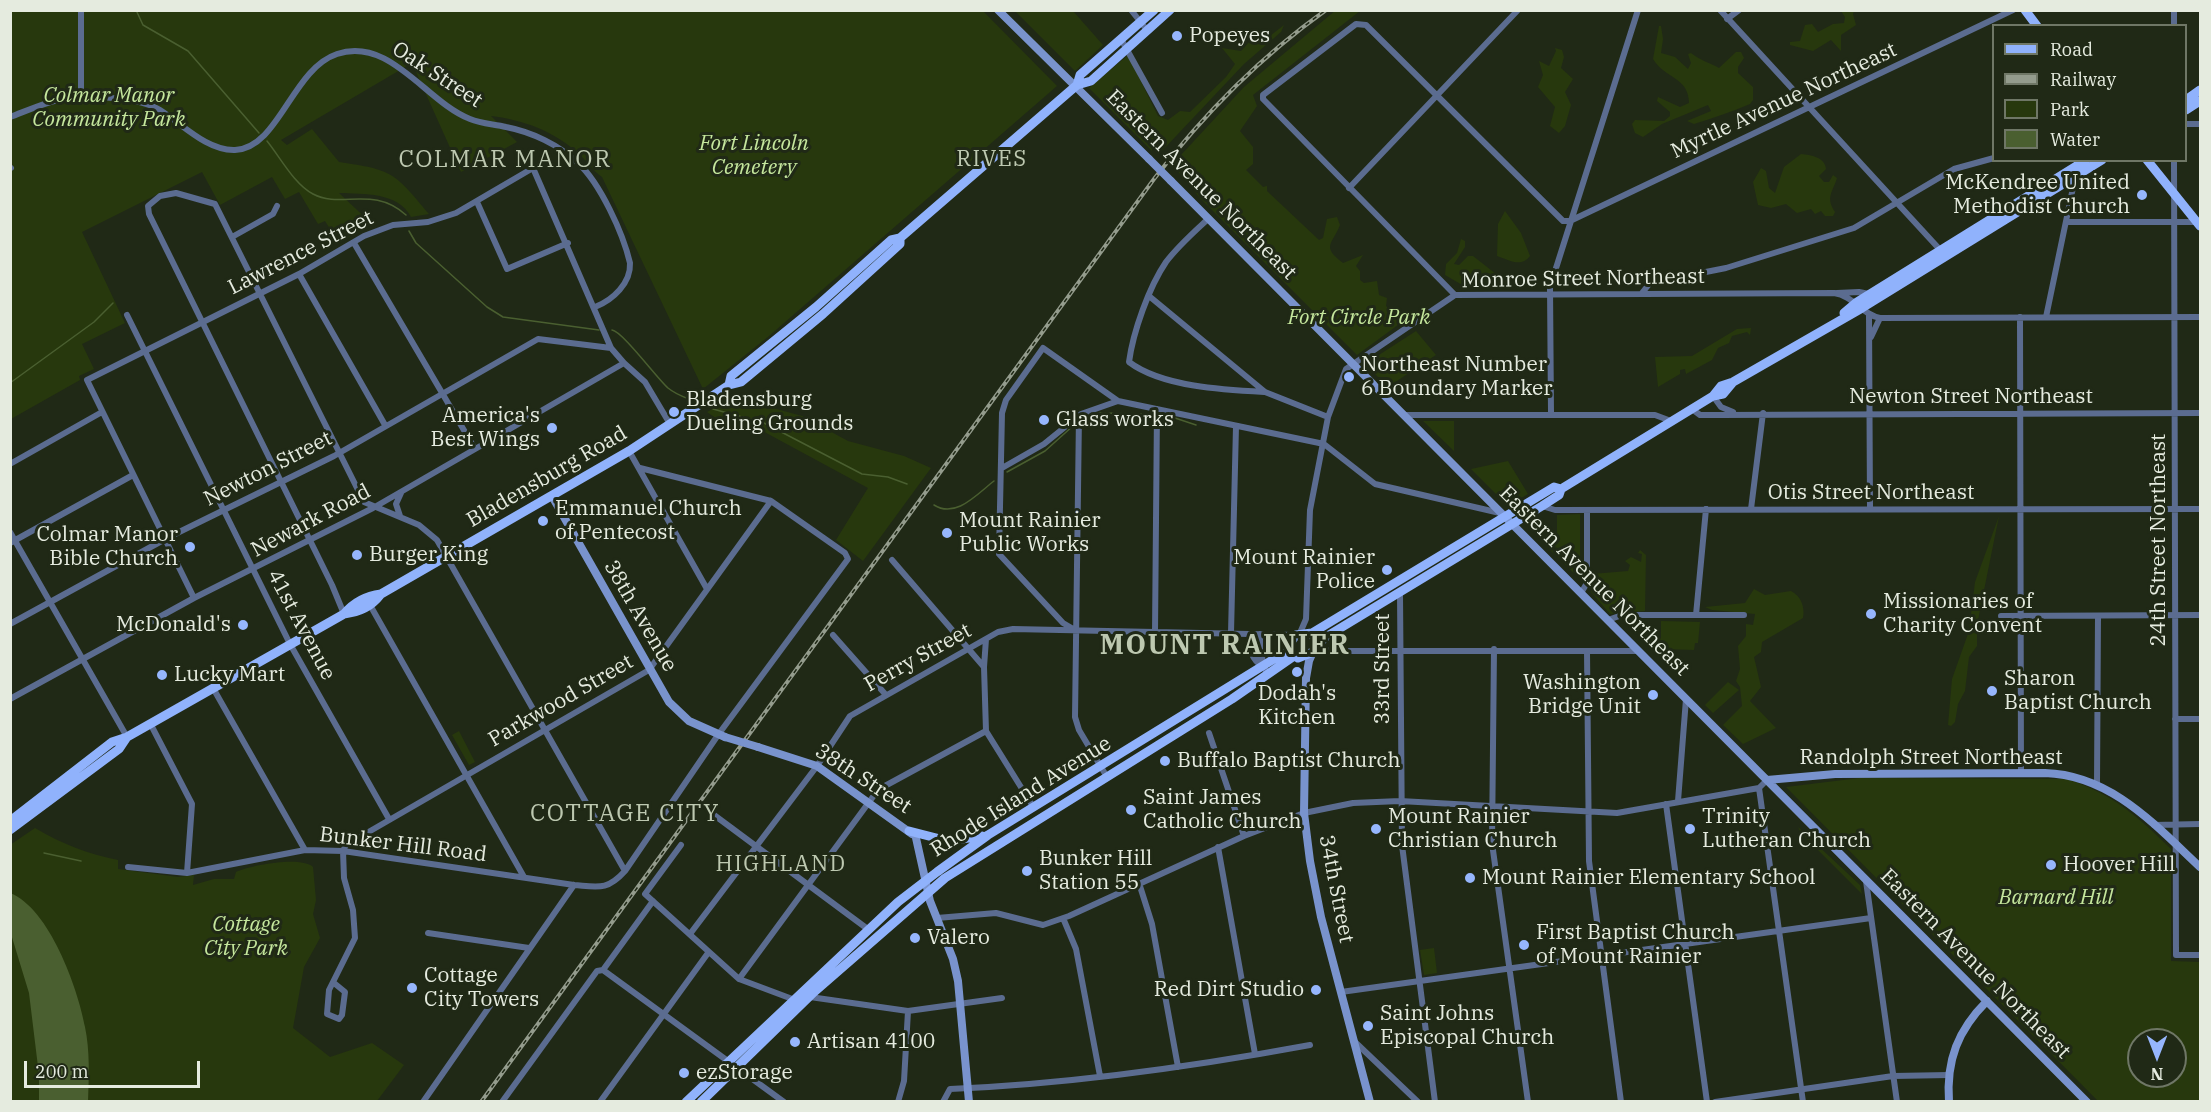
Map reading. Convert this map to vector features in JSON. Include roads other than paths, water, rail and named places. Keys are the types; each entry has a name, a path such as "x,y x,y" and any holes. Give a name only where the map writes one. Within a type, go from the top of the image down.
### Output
{"main road":[{"name":"Eastern Avenue Northeast","path":"998,10 1077,85 2087,1101"},
{"path":"1124,43 1141,21 1154,10"},
{"path":"1124,43 1148,30 1170,10"},
{"path":"2025,10 2036,24"},
{"name":"Bladensburg Road","path":"344,614 357,613 381,594 629,451 729,385 731,376 816,307 891,240 900,238 1077,85 1080,75 1124,43"},
{"path":"2187,99 2200,90"},
{"path":"2187,109 2200,100"},
{"path":"1316,648 1324,638 1542,506 1559,495 1560,489 1713,396 1722,386 1733,382 1862,308 2083,162"},
{"path":"1862,308 1869,294 2075,178 2099,162"},
{"path":"2149,162 2199,224"},
{"path":"1298,634 1311,633 1503,514 1554,487 1560,489"},
{"name":"38th Avenue","path":"552,496 649,670 678,711 689,721 721,736"},
{"name":"Bladensburg Road","path":"10,821 112,742 127,737 344,614 353,604 369,596 381,594"},
{"path":"1311,633 1316,648"},
{"name":"Rhode Island Avenue","path":"701,1101 810,997 927,892 969,861 1232,699 1265,670 1298,634"},
{"path":"1289,646 1296,657"},
{"name":"Rhode Island Avenue","path":"686,1101 869,930 926,880 1034,807 1265,670 1316,648"},
{"name":"34th Street","path":"1316,648 1308,661 1306,678 1304,813 1321,917 1370,1101"},
{"name":"34th Street","path":"1296,657 1306,678"},
{"name":"38th Street","path":"721,736 817,766 912,834 924,847 928,869 927,892 958,981 969,1101"},
{"name":"Bladensburg Road","path":"10,830 119,749 127,737"},
{"name":"Randolph Street Northeast","path":"1767,780 1816,774 2060,774 2097,784 2121,798 2200,867"},
{"path":"912,834 948,841 988,836"},
{"path":"1949,1101 1950,1058 1960,1035 1987,1001"}],"street":[{"path":"81,10 81,97"},
{"path":"1131,10 1148,30"},
{"path":"1349,188 1518,10"},
{"path":"1551,413 1550,294 1570,221 1638,10"},
{"path":"1720,10 1943,253"},
{"path":"1727,19 1739,10"},
{"name":"Myrtle Avenue Northeast","path":"1570,221 2013,10"},
{"path":"1455,296 1266,103 1263,95 1359,23 1366,25 1563,221 1570,221"},
{"path":"1124,43 1162,112"},
{"name":"Oak Street","path":"10,117 62,99 81,97 149,104 199,137 226,149 244,148 265,135 295,91 319,65 334,55 361,51 385,59 467,118 515,129 549,143 572,157 588,174 602,197 628,256 629,273 624,284 607,301 595,307"},
{"path":"1642,293 1650,283 1726,268 1854,228 1954,169 1992,159"},
{"name":"24th Street Northeast","path":"2174,162 2176,956 2200,956"},
{"name":"Lawrence Street","path":"102,412 87,380 259,295 354,243 393,225 442,218 477,202 533,168 568,243"},
{"path":"2046,317 2075,178"},
{"path":"344,614 149,214 148,206 160,196 176,193 215,204 364,502 373,508 425,529 437,540 625,872 848,559 845,553 771,501 640,468"},
{"path":"477,202 507,269 568,243 606,331 611,348 645,382 670,424"},
{"path":"232,237 273,214 277,206"},
{"path":"1208,219 1167,262 1149,296 1129,362 1134,366 1207,388 1265,392 1328,417"},
{"path":"2066,222 2199,224"},
{"path":"354,243 475,449"},
{"path":"299,274 385,425"},
{"name":"Monroe Street Northeast","path":"1353,364 1455,296 1642,293 1859,292 1869,294"},
{"name":"Monroe Street Northeast","path":"1834,293 1880,318 2200,317"},
{"path":"1149,296 1265,392"},
{"path":"1862,308 1870,340 1870,509"},
{"name":"41st Avenue","path":"127,315 290,644 389,819"},
{"path":"2020,317 2021,773"},
{"path":"1870,340 1880,318"},
{"name":"Newton Street","path":"10,624 165,539 338,454 538,339 611,348"},
{"path":"1075,630 1063,623 999,554 1004,406 1043,348 1118,400 1324,444 1375,484 1503,514"},
{"name":"Newark Road","path":"10,699 194,598 373,508 624,363"},
{"path":"1311,633 1306,619 1310,510 1328,417 1346,369 1353,364"},
{"name":"Newton Street Northeast","path":"1713,396 1728,411 1742,413"},
{"path":"1002,468 1044,444 1079,415 1092,408 1118,400"},
{"path":"1155,632 1157,409"},
{"name":"Newton Street Northeast","path":"1692,409 1700,415 1742,413 2200,413"},
{"path":"10,464 102,412 194,598"},
{"path":"1404,415 1551,413 1654,415 1671,421"},
{"path":"1751,509 1763,413"},
{"path":"1079,415 1075,717 1079,730 1107,777"},
{"path":"1231,633 1236,426"},
{"path":"629,451 707,589"},
{"path":"13,542 133,475"},
{"path":"400,517 396,504 402,491"},
{"name":"Parkwood Street","path":"343,851 346,845 389,819 649,670 771,501"},
{"name":"Otis Street Northeast","path":"1542,506 1555,510 2200,509"},
{"path":"1696,615 1706,509"},
{"path":"1581,593 1587,583 1587,510"},
{"path":"10,532 13,542 50,601 127,737"},
{"path":"892,560 984,667"},
{"name":"33rd Street","path":"1400,594 1400,801 1404,866 1436,1101"},
{"path":"370,605 524,876"},
{"path":"1608,620 1622,615 1743,615"},
{"path":"2001,616 2200,615"},
{"path":"2097,784 2098,616"},
{"path":"1298,634 1306,619"},
{"name":"Perry Street","path":"690,934 817,766 849,716 1006,629 1298,634"},
{"path":"1254,634 1255,650 1265,670"},
{"path":"1273,634 1289,646"},
{"path":"833,635 886,695"},
{"path":"986,639 984,667 986,732 1034,807"},
{"path":"1316,648 1330,651 1494,649 1638,651"},
{"path":"1494,649 1492,843 1528,1101"},
{"path":"1587,651 1589,861 1621,1101"},
{"path":"213,688 305,850"},
{"path":"1677,801 1686,699"},
{"path":"2175,720 2200,719"},
{"path":"150,723 192,804 187,873"},
{"path":"739,979 868,802 883,787 986,732"},
{"path":"1209,733 1244,836"},
{"path":"937,918 996,913 1043,925 1244,836 1304,813 1353,803 1400,801 1617,813 1759,788 1767,780"},
{"path":"1759,788 1803,1101"},
{"path":"1666,804 1707,1101"},
{"path":"710,812 869,930"},
{"path":"2154,825 2200,824"},
{"path":"681,845 645,894 739,979 795,1000"},
{"path":"1218,847 1255,1054"},
{"name":"Bunker Hill Road","path":"128,867 187,873 305,850 343,851 573,885 603,887 615,883 625,872"},
{"path":"334,983 345,992 342,1015 339,1019 329,1017 327,1014 329,990 355,938 353,910 344,878 343,851"},
{"path":"1866,880 1897,1101"},
{"path":"1139,883 1152,924 1178,1067"},
{"path":"423,1101 573,885"},
{"path":"603,970 653,901"},
{"path":"1063,918 1076,949 1100,1076"},
{"path":"1341,992 1871,918"},
{"path":"428,933 529,948"},
{"path":"600,1101 708,953"},
{"path":"513,1101 504,1099 597,971 603,970 784,1101"},
{"path":"810,997 908,1011 959,1002 1002,998"},
{"path":"898,1101 904,1081 908,1011"},
{"path":"1353,1040 1418,1101"},
{"path":"943,1101 950,1089 1178,1067 1310,1045"},
{"path":"1715,1101 1893,1076 1949,1075"}],"water":[{"path":"10,893 24,901 49,932 60,951 76,992 87,1036 88,1101 39,1101 39,1075 29,993 11,934"}],"waterway":[{"path":"136,10 143,25 188,51 259,133"},
{"path":"267,141 300,184 313,194 324,198 381,201 394,206 406,215"},
{"path":"409,231 416,243 487,307 503,317 599,330"},
{"path":"10,383 94,322 113,303"},
{"path":"612,330 623,338 668,388 689,399"},
{"path":"713,409 764,423 862,474 888,477 907,484"},
{"path":"1085,418 1098,413 1151,414"},
{"path":"1163,414 1196,425"},
{"path":"1007,472 1045,451 1074,425"},
{"path":"934,505 942,509 958,507 994,481"},
{"path":"44,853 81,861"}],"railway":[{"path":"481,1102 1154,179 1192,132 1255,67 1326,10"}],"place":[{"name":"Popeyes","path":"1177,36"},
{"name":"McKendree United Methodist Church","path":"2142,195"},
{"name":"Northeast Number 6 Boundary Marker","path":"1349,377"},
{"name":"Bladensburg Dueling Grounds","path":"674,412"},
{"name":"Glass works","path":"1044,420"},
{"name":"America's Best Wings","path":"552,428"},
{"name":"Emmanuel Church of Pentecost","path":"543,521"},
{"name":"Mount Rainier Public Works","path":"947,533"},
{"name":"Colmar Manor Bible Church","path":"190,547"},
{"name":"Burger King","path":"357,555"},
{"name":"Mount Rainier Police","path":"1387,570"},
{"name":"Missionaries of Charity Convent","path":"1871,614"},
{"name":"McDonald's","path":"243,625"},
{"name":"Dodah's Kitchen","path":"1297,672"},
{"name":"Lucky Mart","path":"162,675"},
{"name":"Sharon Baptist Church","path":"1992,691"},
{"name":"Washington Bridge Unit","path":"1653,695"},
{"name":"Buffalo Baptist Church","path":"1165,761"},
{"name":"Saint James Catholic Church","path":"1131,810"},
{"name":"Mount Rainier Christian Church","path":"1376,829"},
{"name":"Trinity Lutheran Church","path":"1690,829"},
{"name":"Hoover Hill","path":"2051,865"},
{"name":"Bunker Hill Station 55","path":"1027,871"},
{"name":"Mount Rainier Elementary School","path":"1470,878"},
{"name":"Valero","path":"915,938"},
{"name":"First Baptist Church of Mount Rainier","path":"1524,945"},
{"name":"Cottage City Towers","path":"412,988"},
{"name":"Red Dirt Studio","path":"1316,990"},
{"name":"Saint Johns Episcopal Church","path":"1368,1026"},
{"name":"Artisan 4100","path":"795,1042"},
{"name":"ezStorage","path":"684,1073"}],"district":[{"name":"COLMAR MANOR","path":"505,160"},
{"name":"RIVES","path":"992,160"},
{"name":"MOUNT RAINIER","path":"1225,646"},
{"name":"COTTAGE CITY","path":"625,814"},
{"name":"HIGHLAND","path":"781,865"}],"park label":[{"name":"Colmar Manor Community Park","path":"109,108"},
{"name":"Fort Lincoln Cemetery","path":"754,156"},
{"name":"Fort Circle Park","path":"1359,318"},
{"name":"Barnard Hill","path":"2056,898"},
{"name":"Cottage City Park","path":"246,937"}]}
